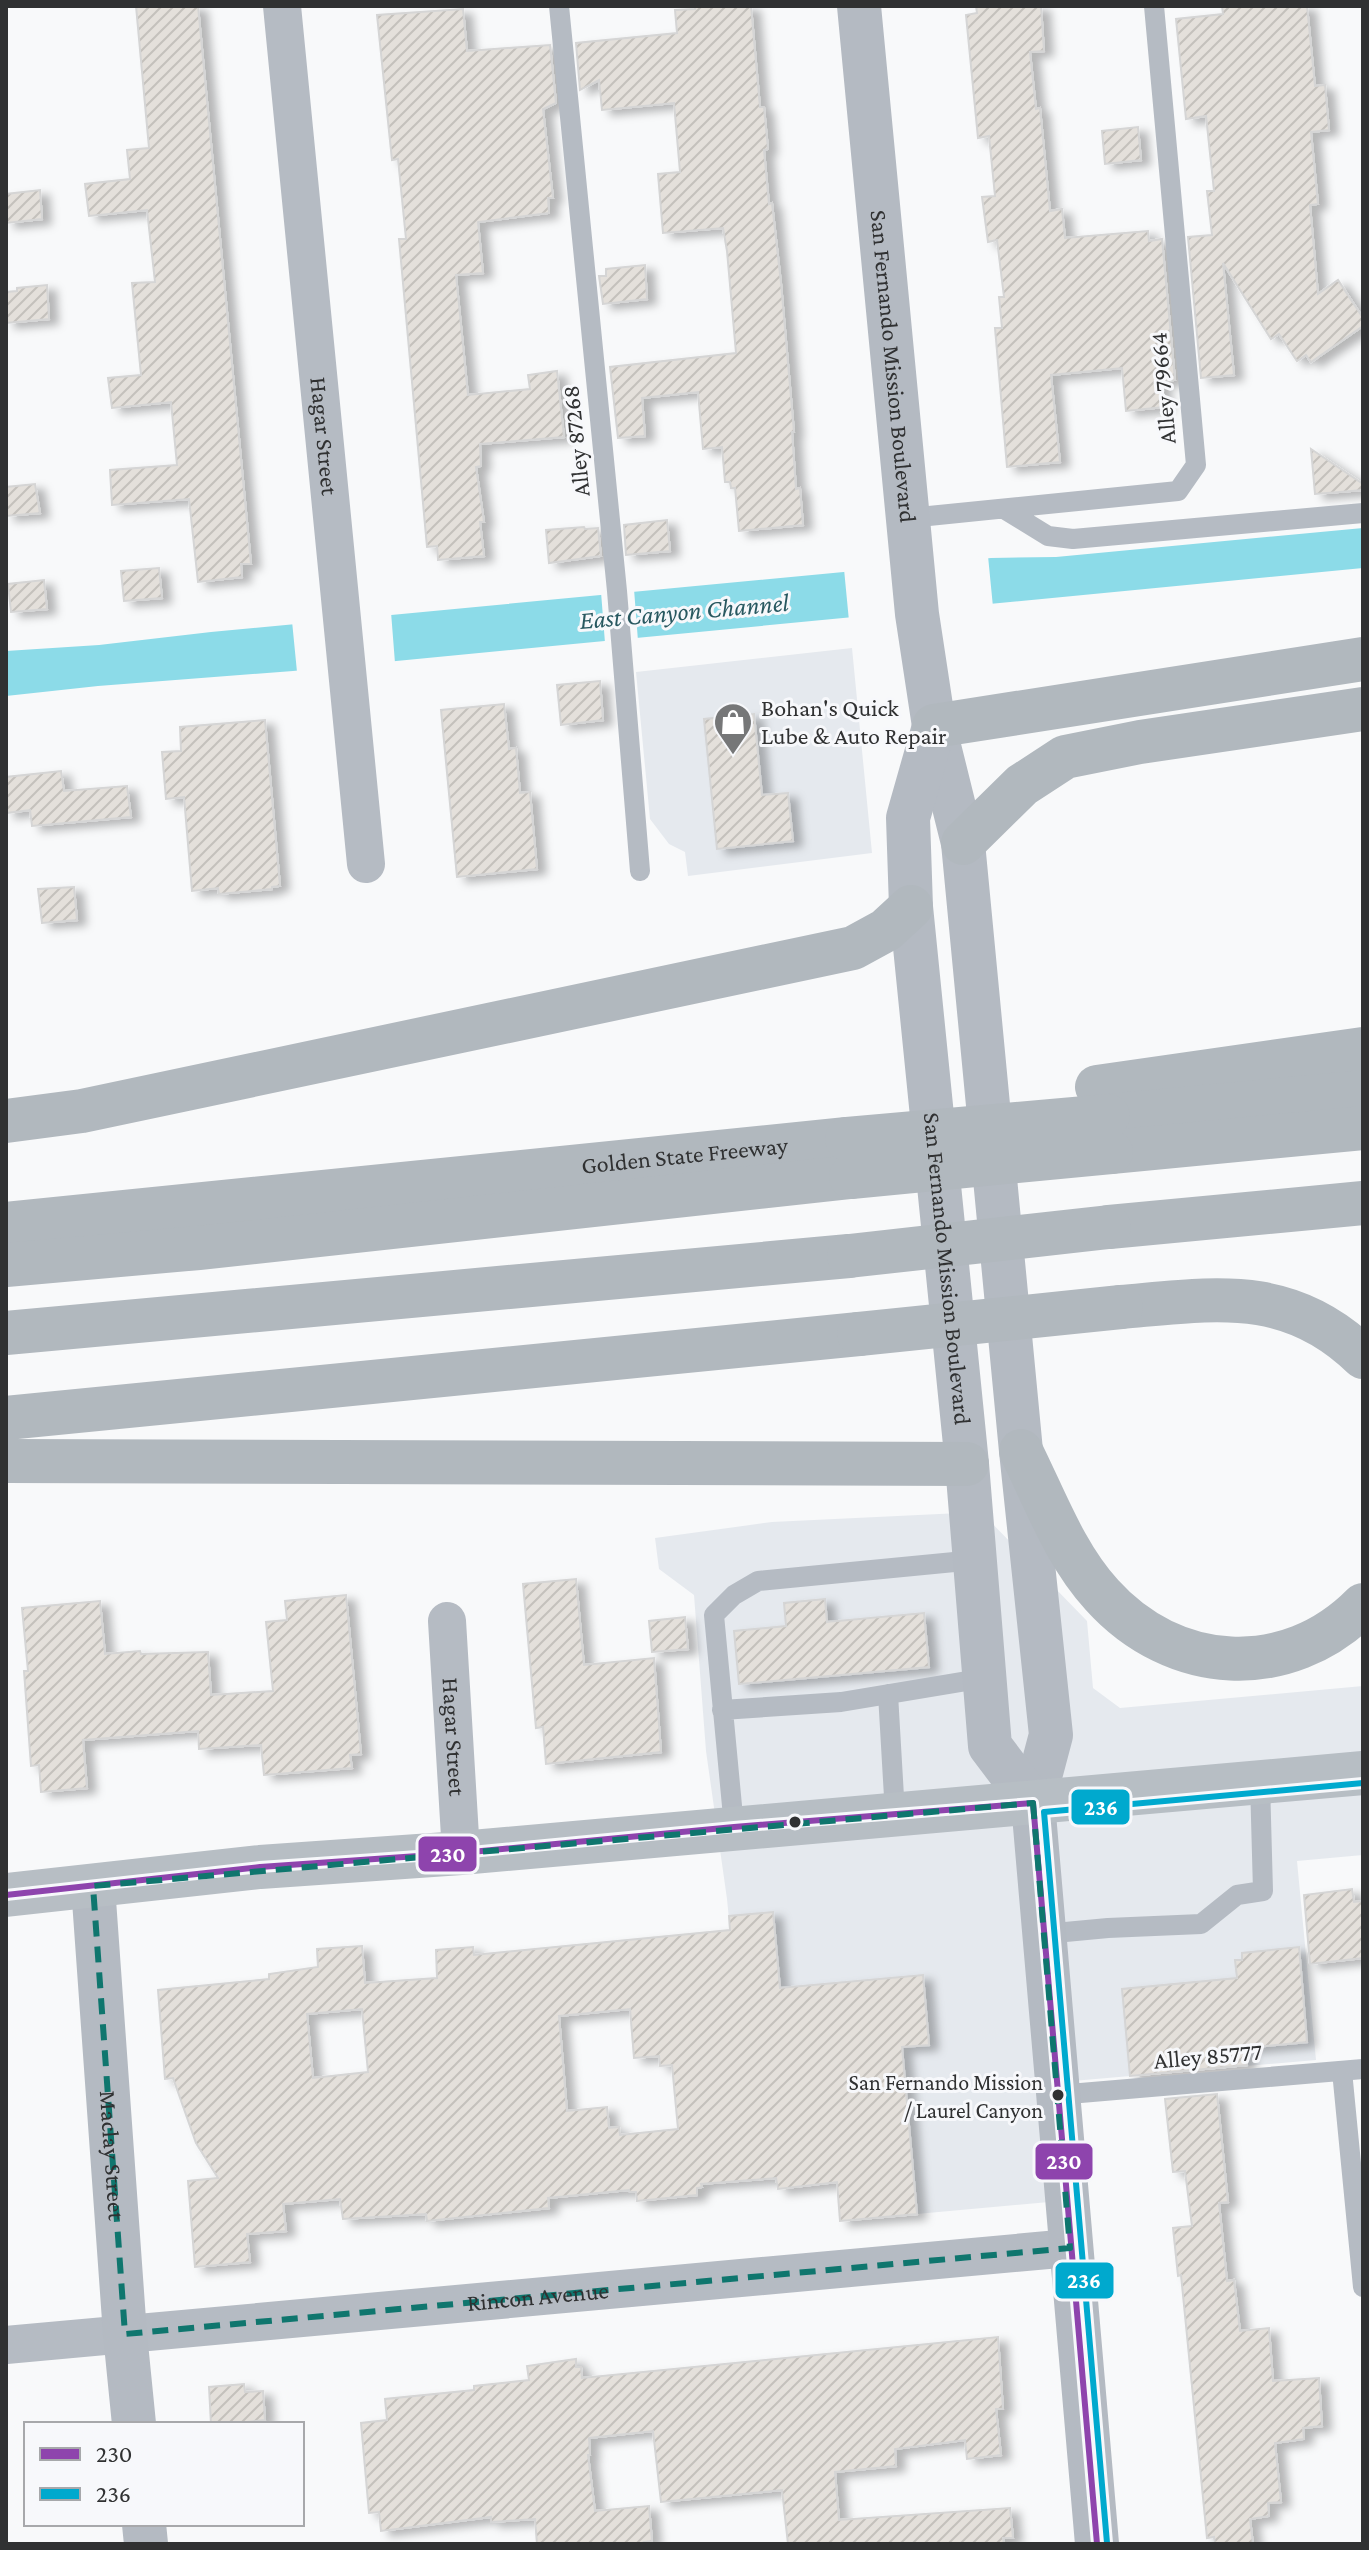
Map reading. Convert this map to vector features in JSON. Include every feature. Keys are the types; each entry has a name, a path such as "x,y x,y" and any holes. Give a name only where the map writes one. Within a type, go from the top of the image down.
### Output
{"highway":[{"path":"934,726 1363,659"},
{"path":"963,843 1022,785 1065,757 1140,742 1363,709"},
{"path":"6,1121 82,1111 853,948 886,930 911,907"},
{"path":"1105,1118 1363,1049"},
{"name":"Golden State Freeway","path":"6,1224 849,1158 1105,1118 1363,1092"},
{"path":"1105,1118 1363,1128"},
{"path":"6,1265 199,1248 849,1158"},
{"path":"6,1333 849,1256 1363,1203"},
{"path":"6,1418 1205,1300 1245,1300 1280,1306 1312,1319 1344,1338 1363,1357"},
{"path":"1021,1451 1075,1559 1101,1594 1127,1621 1153,1638 1186,1651 1223,1659 1258,1658 1290,1652 1319,1640 1345,1623 1363,1605"},
{"path":"6,1461 967,1464"}],"main road":[{"name":"San Fernando Mission Boulevard","path":"859,6 917,614 934,726 963,843 1051,1735 1033,1803 1097,2544"},
{"name":"San Fernando Mission Boulevard","path":"934,726 908,818 911,907 967,1464 990,1746 1033,1803"},
{"path":"6,1895 260,1867 461,1853 1363,1773"},
{"name":"Maclay Street","path":"93,1886 134,2422"}],"street":[{"name":"Hagar Street","path":"282,6 366,864"},
{"name":"Hagar Street","path":"447,1621 461,1853"},
{"name":"Rincon Avenue","path":"6,2345 1070,2248"}],"lane":[{"name":"Alley 87268","path":"559,6 617,591 640,871"},
{"name":"Alley 79664","path":"909,518 1178,491 1196,465 1154,6"},
{"path":"1004,509 1048,536 1073,539 1363,513"},
{"path":"734,1827 714,1615 734,1595 758,1581 975,1560"},
{"path":"722,1710 841,1702 985,1678"},
{"path":"888,1694 895,1814"},
{"path":"1044,1934 1201,1924 1237,1895 1263,1891 1260,1782"},
{"path":"1353,2070 1363,2287"},
{"name":"Alley 85777","path":"1057,2095 1353,2070"}],"highlighted area":[{"path":"1033,1803 1070,2248 125,2334 93,1886"}],"shaded area":[{"path":"852,648 872,853 688,876 685,852 669,844 650,819 636,672"},
{"path":"981,1512 1087,1621 1093,1688 1120,1708 1363,1686 1363,1855 1297,1861 1316,2060 1061,2082 1049,2202 840,2221 826,2055 743,2063 727,1899 706,1751 694,1595 659,1569 655,1538 772,1522"}],"water":[{"name":"East Canyon Channel","path":"1363,528 1363,568 6,696 6,651 99,645 991,558 1056,557"}],"pier":[{"path":"988,556 993,607 849,621 844,569"},
{"path":"634,589 638,641 605,643 601,592"},
{"path":"391,612 395,663 297,672 292,621"}],"building":[{"path":"136,6 198,6 251,564 241,564 242,577 198,582 189,499 112,505 110,470 177,465 171,402 112,408 108,378 141,375 132,283 155,282 147,210 89,216 85,184 130,179 127,150 149,148"},
{"path":"695,6 751,6 760,107 764,107 768,149 764,150 769,204 772,203 781,283 796,489 800,488 803,525 739,531 735,488 731,488 730,482 725,482 722,447 703,449 698,392 642,398 645,436 618,438 610,367 736,353 727,251 723,228 663,233 658,174 680,172 674,103 602,110 599,80 580,90 576,43 677,33 675,10 695,9"},
{"path":"976,6 1041,6 1044,51 1030,52 1036,109 1040,108 1050,211 1062,209 1065,238 1148,231 1149,241 1162,239 1175,380 1161,382 1164,407 1126,411 1122,368 1051,375 1060,462 1007,467 995,328 1002,328 999,297 1004,297 997,240 988,242 982,197 995,196 989,136 978,138 966,15 977,13"},
{"path":"1222,6 1307,6 1315,86 1325,85 1329,130 1311,132 1318,204 1310,205 1318,294 1338,280 1363,318 1363,326 1311,362 1306,355 1297,361 1279,334 1271,339 1223,263 1234,375 1201,378 1188,237 1212,235 1207,191 1214,191 1206,116 1186,119 1176,19 1223,14"},
{"path":"463,9 467,51 550,45 556,103 543,109 553,198 548,198 549,213 478,222 483,273 456,275 468,395 530,389 528,375 557,371 564,437 480,444 481,466 476,467 484,522 480,522 484,556 438,560 437,546 427,547 399,239 406,239 398,159 392,160 377,15"},
{"path":"1138,127 1141,160 1105,164 1102,131"},
{"path":"40,190 42,219 6,223 6,194"},
{"path":"645,265 647,299 603,304 599,276 606,276 606,269"},
{"path":"47,285 49,319 6,323 6,292"},
{"path":"1311,449 1363,484 1363,490 1315,494"},
{"path":"35,484 40,513 6,516 6,487"},
{"path":"667,520 670,551 626,555 624,525"},
{"path":"598,528 601,556 549,563 546,530"},
{"path":"159,568 162,598 124,601 121,571"},
{"path":"44,580 47,609 11,612 8,584"},
{"path":"600,681 603,720 561,725 557,685"},
{"path":"504,704 509,749 516,748 520,793 530,792 537,869 457,877 441,710"},
{"name":"Bohan's Quick Lube & Auto Repair","path":"754,714 762,795 788,793 793,841 717,849 704,719"},
{"path":"265,720 280,886 219,894 218,888 192,891 184,797 166,799 162,752 181,751 180,727"},
{"path":"61,771 64,791 127,786 131,817 32,826 30,810 6,813 6,777"},
{"path":"74,887 77,920 42,923 38,889"},
{"path":"576,1579 584,1665 654,1658 661,1752 546,1764 543,1727 536,1728 523,1584"},
{"path":"346,1595 361,1754 350,1755 352,1768 264,1775 261,1745 199,1749 198,1731 83,1740 87,1788 41,1792 39,1765 31,1766 24,1671 28,1671 22,1608 100,1601 105,1654 208,1652 211,1695 273,1691 266,1622 287,1620 285,1601"},
{"path":"825,1599 827,1622 924,1613 929,1667 739,1684 734,1631 786,1626 784,1603"},
{"path":"685,1617 688,1649 652,1652 649,1621"},
{"path":"1352,1889 1354,1902 1363,1901 1363,1958 1310,1964 1304,1895"},
{"path":"773,1912 780,1988 923,1975 929,2045 902,2047 917,2214 840,2221 837,2182 778,2189 776,2178 701,2184 697,2195 637,2201 636,2192 629,2190 548,2198 549,2208 427,2221 426,2214 343,2219 340,2199 283,2204 286,2231 247,2234 250,2262 195,2267 188,2181 218,2178 196,2143 173,2078 165,2079 158,1990 269,1979 269,1974 318,1967 317,1949 362,1946 365,1983 437,1978 436,1950 473,1947 474,1955 730,1930 729,1916","holes":["362,2009 368,2072 313,2078 307,2014","630,2009 634,2058 659,2056 660,2066 672,2065 678,2129 620,2135 619,2127 609,2128 607,2107 567,2111 559,2016"]},
{"path":"1299,1947 1307,2042 1246,2048 1247,2065 1130,2076 1122,1989 1237,1978 1235,1960 1242,1960 1242,1953"},
{"path":"1217,2094 1228,2202 1219,2203 1227,2281 1234,2280 1240,2331 1269,2328 1273,2381 1319,2378 1322,2426 1303,2428 1304,2439 1275,2443 1281,2502 1268,2503 1269,2516 1250,2519 1253,2544 1215,2544 1214,2537 1207,2538 1181,2275 1178,2276 1173,2228 1192,2226 1185,2171 1173,2172 1165,2099"},
{"path":"998,2337 1003,2409 996,2409 1001,2455 967,2459 965,2440 895,2449 896,2466 835,2472 839,2520 1010,2508 1013,2538 1003,2538 1004,2544 788,2544 782,2490 661,2502 653,2431 589,2438 595,2511 649,2506 652,2541 645,2544 537,2544 535,2519 491,2522 491,2517 381,2531 379,2512 369,2513 361,2423 387,2420 385,2399 474,2390 474,2386 529,2380 527,2366 576,2359 576,2367 581,2367 582,2378"},
{"path":"244,2384 245,2392 263,2391 265,2420 211,2422 209,2387"}],"transit line":[{"name":"236","path":"1107,2543 1044,1812 1363,1783"},
{"name":"230","path":"6,1895 260,1867 461,1853 1033,1803 1097,2544"}],"place":[{"name":"Bohan's Quick Lube & Auto Repair","path":"733,756"},
{"name":"San Fernando Mission / Laurel Canyon","path":"1058,2095"}]}
